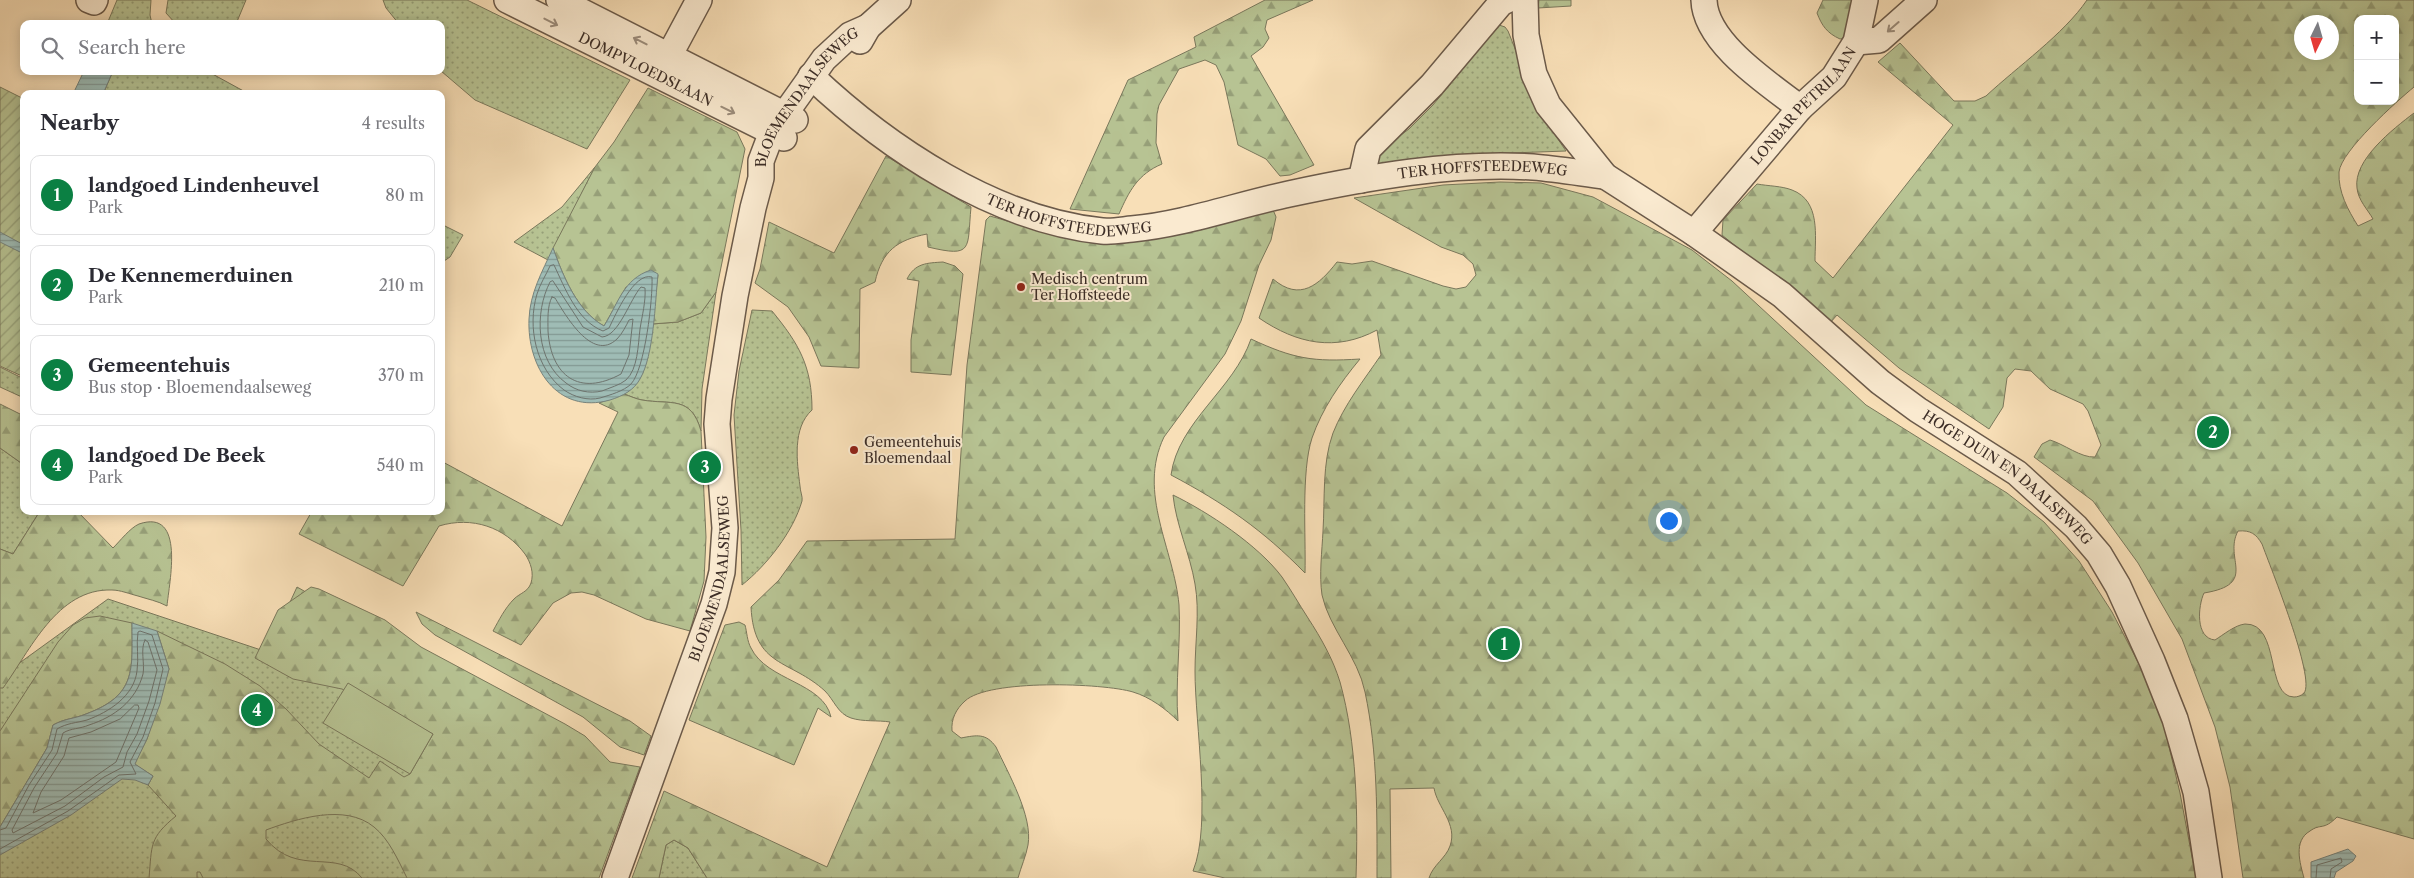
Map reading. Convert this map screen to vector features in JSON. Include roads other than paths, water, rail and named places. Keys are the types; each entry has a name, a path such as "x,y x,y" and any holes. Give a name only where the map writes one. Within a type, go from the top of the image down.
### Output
{"street":[{"path":"89,0 94,2 95,0"},
{"name":"DOMPVLOEDSLAAN","path":"507,0 662,65 784,126"},
{"name":"DOMPVLOEDSLAAN","path":"560,0 662,65"},
{"path":"662,65 699,0"},
{"name":"BLOEMENDAALSEWEG","path":"615,878 714,604 722,572 725,528 717,424 719,399 737,287 761,178 784,126 816,81 824,59 850,35 868,27 898,0"},
{"path":"1361,180 1368,149 1432,85 1501,3 1507,0"},
{"name":"TER HOFFSTEEDEWEG","path":"1525,0 1526,35 1534,74 1548,105 1605,176 1638,196"},
{"path":"1704,0 1708,20 1719,38 1750,68 1800,108"},
{"path":"1856,42 1865,0"},
{"name":"LONBAR PETRILAAN","path":"1694,232 1800,108 1834,77 1856,42 1878,40 1924,0"},
{"name":"TER HOFFSTEEDEWEG","path":"816,81 851,114 898,149 985,198 1055,223 1104,231 1152,227 1287,194 1361,180 1446,169 1522,167 1605,176"},
{"name":"HOGE DUIN EN DAALSEWEG","path":"1638,196 1694,232 1782,295 1880,382 1957,436 2017,473 2076,527 2099,554 2118,586 2148,652 2175,719 2196,792 2209,878"}],"water":[{"path":"82,75 111,75 105,90 75,90"},
{"path":"0,232 20,243 20,252 0,242"},
{"path":"553,248 572,292 586,311 604,326 622,293 634,279 651,270 658,274 651,343 645,369 635,386 619,397 591,403 575,400 561,394 549,383 540,370 533,354 530,337 530,309 537,283"},
{"path":"132,623 157,631 169,669 160,704 135,764 153,776 148,785 135,780 122,779 71,815 0,855 0,827 47,748 53,725 103,707 123,689 131,667"},
{"path":"2348,849 2356,856 2353,861 2336,872 2334,878 2311,878 2311,862"}],"place":[{"name":"Medisch centrum Ter Hoffsteede","path":"1021,287"},
{"name":"De Kennemerduinen","path":"2213,432"},
{"name":"Gemeentehuis Bloemendaal","path":"854,450"},
{"name":"Gemeentehuis","path":"705,467"},
{"name":"landgoed Lindenheuvel","path":"1504,644"},
{"name":"landgoed De Beek","path":"257,710"}]}
